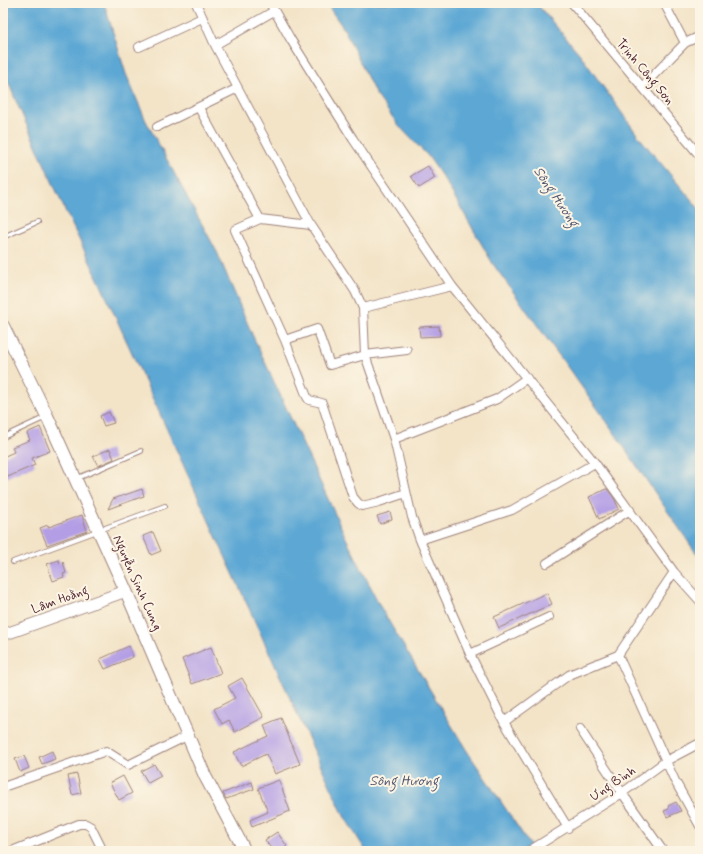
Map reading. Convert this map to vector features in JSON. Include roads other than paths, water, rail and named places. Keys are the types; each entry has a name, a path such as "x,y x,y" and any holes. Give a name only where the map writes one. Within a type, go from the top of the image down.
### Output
{"main road":[{"name":"Nguyễn Sinh Cung","path":"3,326 47,416 126,591 205,776 245,851"}],"street":[{"path":"196,3 215,45 311,225 354,291 363,308 365,355 394,439 412,518 420,540 470,654 504,722 568,828"},
{"path":"270,3 353,139 452,286 595,463 674,572 700,601"},
{"name":"Trịnh Công Sơn","path":"572,3 700,156"},
{"path":"664,3 685,43"},
{"path":"215,45 274,11"},
{"path":"139,47 202,18"},
{"path":"646,82 685,43 700,36"},
{"path":"158,127 238,88"},
{"path":"199,108 260,219"},
{"path":"311,225 260,219 236,230 285,340 307,397 309,400 322,404 353,497 362,506 406,493"},
{"path":"363,308 452,286"},
{"path":"285,340 317,329 330,365 365,355 407,350"},
{"path":"394,439 497,399 527,378"},
{"path":"420,540 512,510 595,463"},
{"path":"547,563 630,510"},
{"path":"504,722 569,675 618,655 674,572"},
{"name":"Lâm Hoằng","path":"3,635 126,591"},
{"path":"470,654 549,617"},
{"path":"618,655 675,781 700,826"},
{"path":"580,729 622,793 663,851"},
{"path":"3,787 106,751 128,765 187,736"},
{"name":"Ưng Bình","path":"529,851 622,793 666,761 700,743"},
{"path":"12,851 79,824 86,824 91,827 103,851"}],"lane":[{"path":"3,237 38,222"},
{"path":"3,437 47,416"},
{"path":"75,479 141,451"},
{"path":"13,562 99,532 165,506"}],"water":[{"name":"Sông Hương","path":"3,3 104,3 126,74 146,121 217,252 252,334 347,540 382,610 467,751 534,851 366,851 344,816 16,101 3,69"},
{"name":"Sông Hương","path":"326,3 536,3 579,53 639,137 700,210 700,559 605,419 493,264 446,182 428,156 399,126 375,93 344,29"}]}
